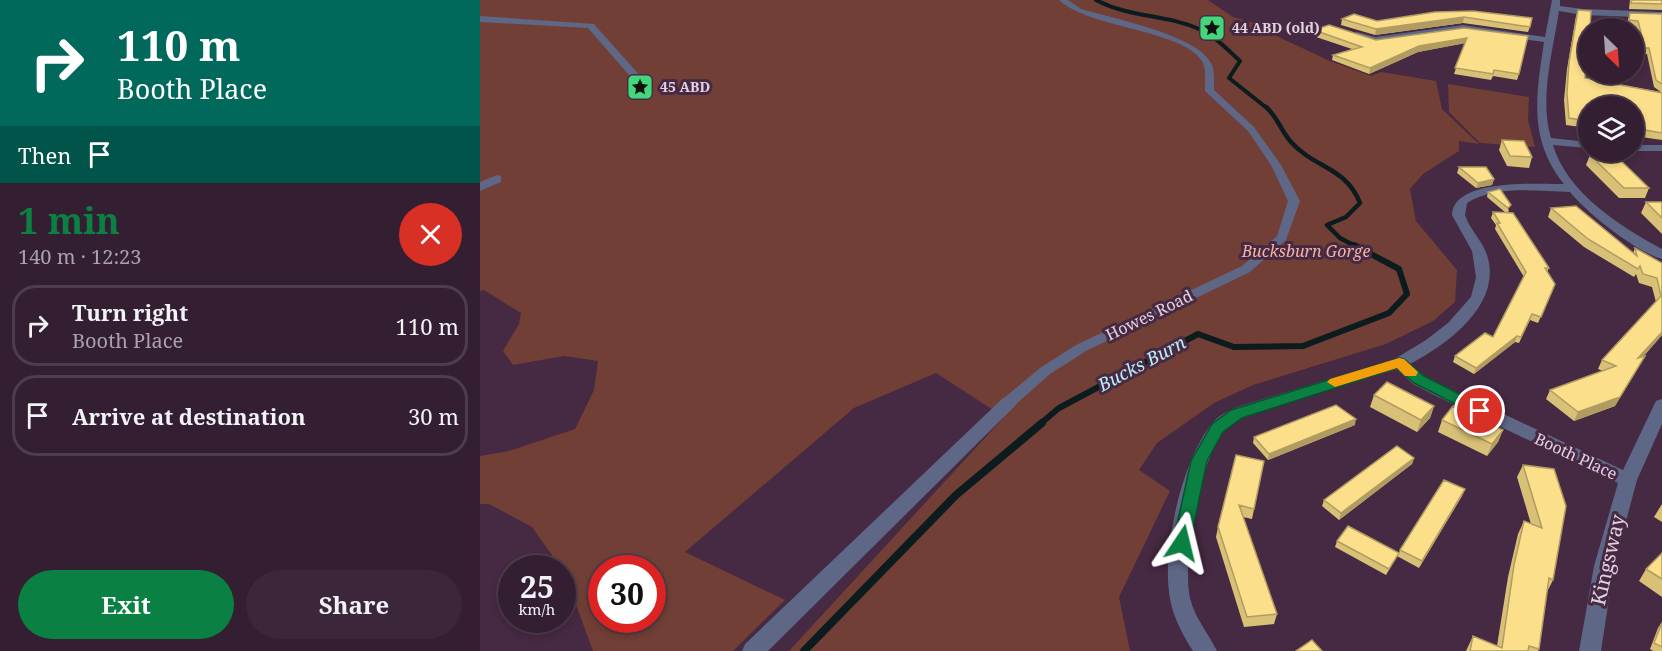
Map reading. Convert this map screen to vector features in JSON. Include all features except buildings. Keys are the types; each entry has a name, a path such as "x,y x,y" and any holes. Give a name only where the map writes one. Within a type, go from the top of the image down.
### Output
{"street":[{"name":"Howes Road","path":"753,651 1010,402 1045,371 1081,348 1246,268 1282,237 1294,201 1276,165 1251,129 1210,91 1208,64 1199,52 1180,42 1078,11 1063,0"},
{"path":"1662,15 1583,12 1556,4 1541,103 1541,121 1546,141 1554,161 1573,188 1628,236 1662,255"},
{"path":"480,19 591,26 646,88"},
{"path":"1347,32 1375,40 1452,28 1474,28 1549,40"},
{"path":"1546,141 1578,145"},
{"path":"1644,148 1662,148"},
{"path":"480,187 497,179"},
{"path":"1206,651 1191,629 1183,610 1177,576 1192,488 1199,461 1211,438 1226,421 1251,408 1399,362 1432,342 1464,318 1479,295 1484,272 1480,250 1460,222 1458,211 1461,201 1488,190 1573,188"},
{"name":"Booth Place","path":"1399,362 1419,380 1438,390 1628,480"},
{"name":"Kingsway","path":"1590,651 1604,566 1628,480 1662,405"}],"green space":[{"name":"Bucksburn Gorge","path":"480,0 1208,0 1233,17 1276,29 1268,32 1330,61 1371,76 1381,72 1436,81 1442,109 1479,144 1459,141 1459,151 1423,174 1410,189 1416,221 1457,270 1455,302 1433,321 1386,344 1253,385 1214,403 1157,443 1139,470 1170,491 1119,597 1130,651 789,651 1004,417 936,373 854,408 685,552 785,600 733,651 593,651 576,605 576,555 552,555 532,527 489,504 480,504 480,456 509,451 575,429 594,390 598,361 564,356 513,365 503,351 519,324 521,313 484,290 480,291"},
{"path":"1448,84 1529,97 1528,120 1535,147 1480,143 1449,112"}],"waterway":[{"name":"Bucks Burn","path":"1096,0 1122,10 1186,24 1210,35 1240,61 1229,78 1267,108"},
{"name":"Bucks Burn","path":"1267,108 1300,151 1338,175 1354,191 1360,203 1346,217 1327,225 1340,238 1357,247"},
{"name":"Bucks Burn","path":"1040,424 1059,408 1198,334 1234,347 1303,346 1389,313 1407,294 1399,269 1354,245"},
{"name":"Bucks Burn","path":"804,651 956,495 1042,423"}],"slow traffic":[{"path":"1335,382 1399,362 1410,372"}],"place":[{"name":"44 ABD (old)","path":"1212,28"},
{"name":"45 ABD","path":"640,87"}],"route":[{"path":"1182,543 1199,461 1218,428 1236,414 1399,362 1419,380 1480,411"}]}
